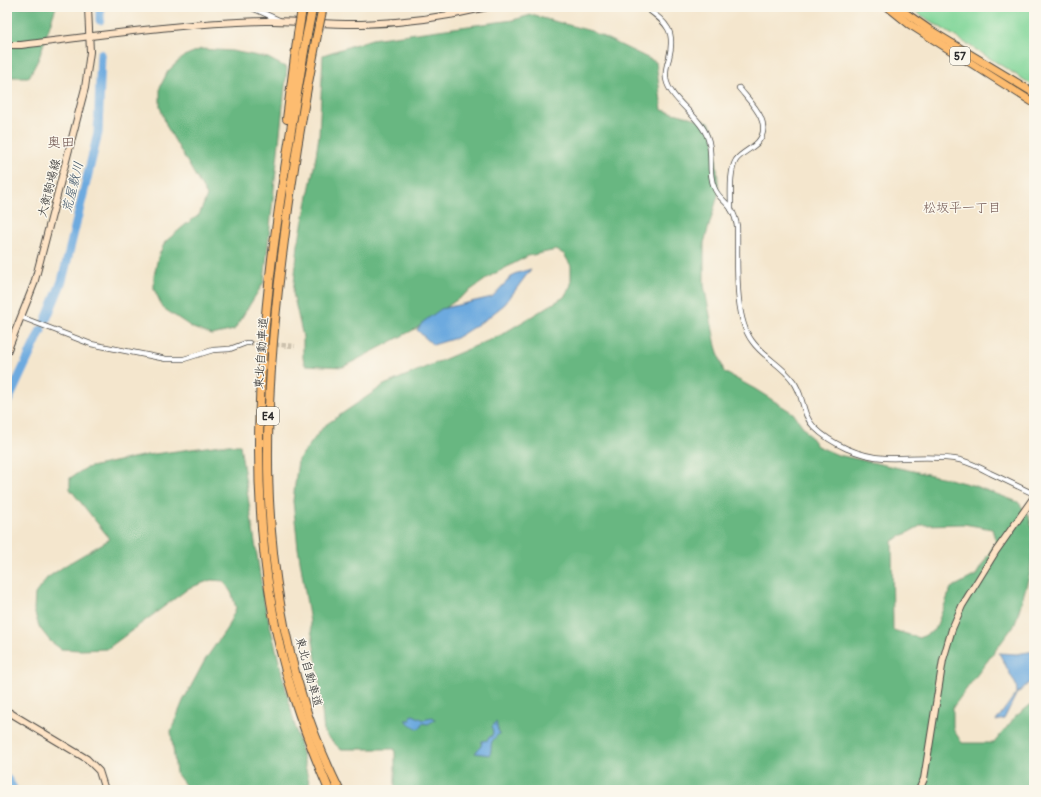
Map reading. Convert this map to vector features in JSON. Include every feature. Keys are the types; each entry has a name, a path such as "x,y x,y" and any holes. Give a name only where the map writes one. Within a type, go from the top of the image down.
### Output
{"highway":[{"path":"280,198 284,150 302,8"},
{"name":"東北自動車道","path":"312,9 280,198 268,292 260,385 258,468 261,530 271,604 282,657 306,736 329,790"},
{"name":"東北自動車道","path":"322,9 308,81 289,198 278,292 267,433 268,498 279,603 290,655 303,701 317,740 339,790"}],"main road":[{"name":"57","path":"888,7 909,24 1034,103"},
{"name":"57","path":"897,7 930,30 1034,93"}],"street":[{"name":"大衡駒場線","path":"7,352 34,284 85,88 90,52 88,7"},
{"path":"250,7 283,21"},
{"path":"447,7 452,15"},
{"path":"7,45 21,45 202,24 283,21 360,24 402,22 452,15 487,7"},
{"path":"645,7 663,20 668,27 670,35 670,51 666,78 669,87 702,127 707,136 711,156 713,187 718,196 731,209"},
{"path":"739,88 762,119 763,128 762,135 758,142 745,151 736,160 732,176 731,209 737,226 738,298 746,332 752,342 793,381 798,389 807,419 822,434 856,452 884,458 941,457 961,460 1034,494"},
{"path":"21,317 91,344 166,360 184,360 213,350 230,349 249,343"},
{"path":"919,790 924,780 943,660 952,629 962,606 1034,497"},
{"path":"7,711 87,759 99,771 105,790"}],"green space":[{"path":"7,7 56,7 39,58 29,77 7,77"},
{"path":"908,7 1034,7 1034,86"},
{"path":"531,15 591,31 656,62 662,110 709,122 714,132 719,192 704,243 704,285 716,346 724,372 755,389 793,413 817,446 838,455 972,485 1018,502 1029,516 1034,537 1030,573 1015,624 953,707 953,729 962,743 994,743 1015,717 1034,702 1034,790 395,790 395,749 340,749 324,733 319,678 298,548 293,501 298,460 324,426 384,385 499,336 564,297 571,285 571,266 564,254 556,250 528,256 492,275 417,328 343,367 305,365 303,358 303,337 293,293 298,245 319,136 323,55 372,39 513,20","holes":["964,524 992,529 996,542 976,575 951,588 935,630 920,638 893,630 892,541 922,525"]},
{"path":"201,49 232,51 268,58 287,68 264,282 234,330 212,335 193,328 163,308 154,289 154,276 158,257 165,242 199,215 207,196 167,127 160,107 160,87 168,71 184,56"},
{"path":"221,445 240,445 264,601 311,790 189,790 176,773 171,731 183,701 205,660 227,628 236,608 232,594 224,581 211,580 189,588 107,649 61,649 50,641 39,627 34,610 35,594 47,578 110,539 70,489 70,478 86,468 147,455"}],"water":[{"path":"531,269 505,304 485,320 456,338 433,345 417,330 423,322 441,309 492,297 514,274"},
{"path":"1034,651 1034,678 1016,695 1004,719 996,721 1017,692 1016,685 999,653 1017,654"},
{"path":"413,715 424,720 433,717 435,720 428,724 422,723 421,727 417,729 405,720 411,720 410,716"},
{"path":"496,722 499,734 492,742 490,755 475,753 481,746 482,741 488,740 489,737 491,737 493,733 492,727"}],"waterway":[{"name":"荒屋敷川","path":"100,10 100,20"},
{"name":"荒屋敷川","path":"45,322 62,281 98,133 101,54"},
{"name":"荒屋敷川","path":"7,403 41,330"},
{"path":"7,779 14,790"}],"tunnel":[{"path":"249,343 295,346"}],"district":[{"name":"奥田","path":"61,142"},
{"name":"松坂平一丁目","path":"962,207"}]}
